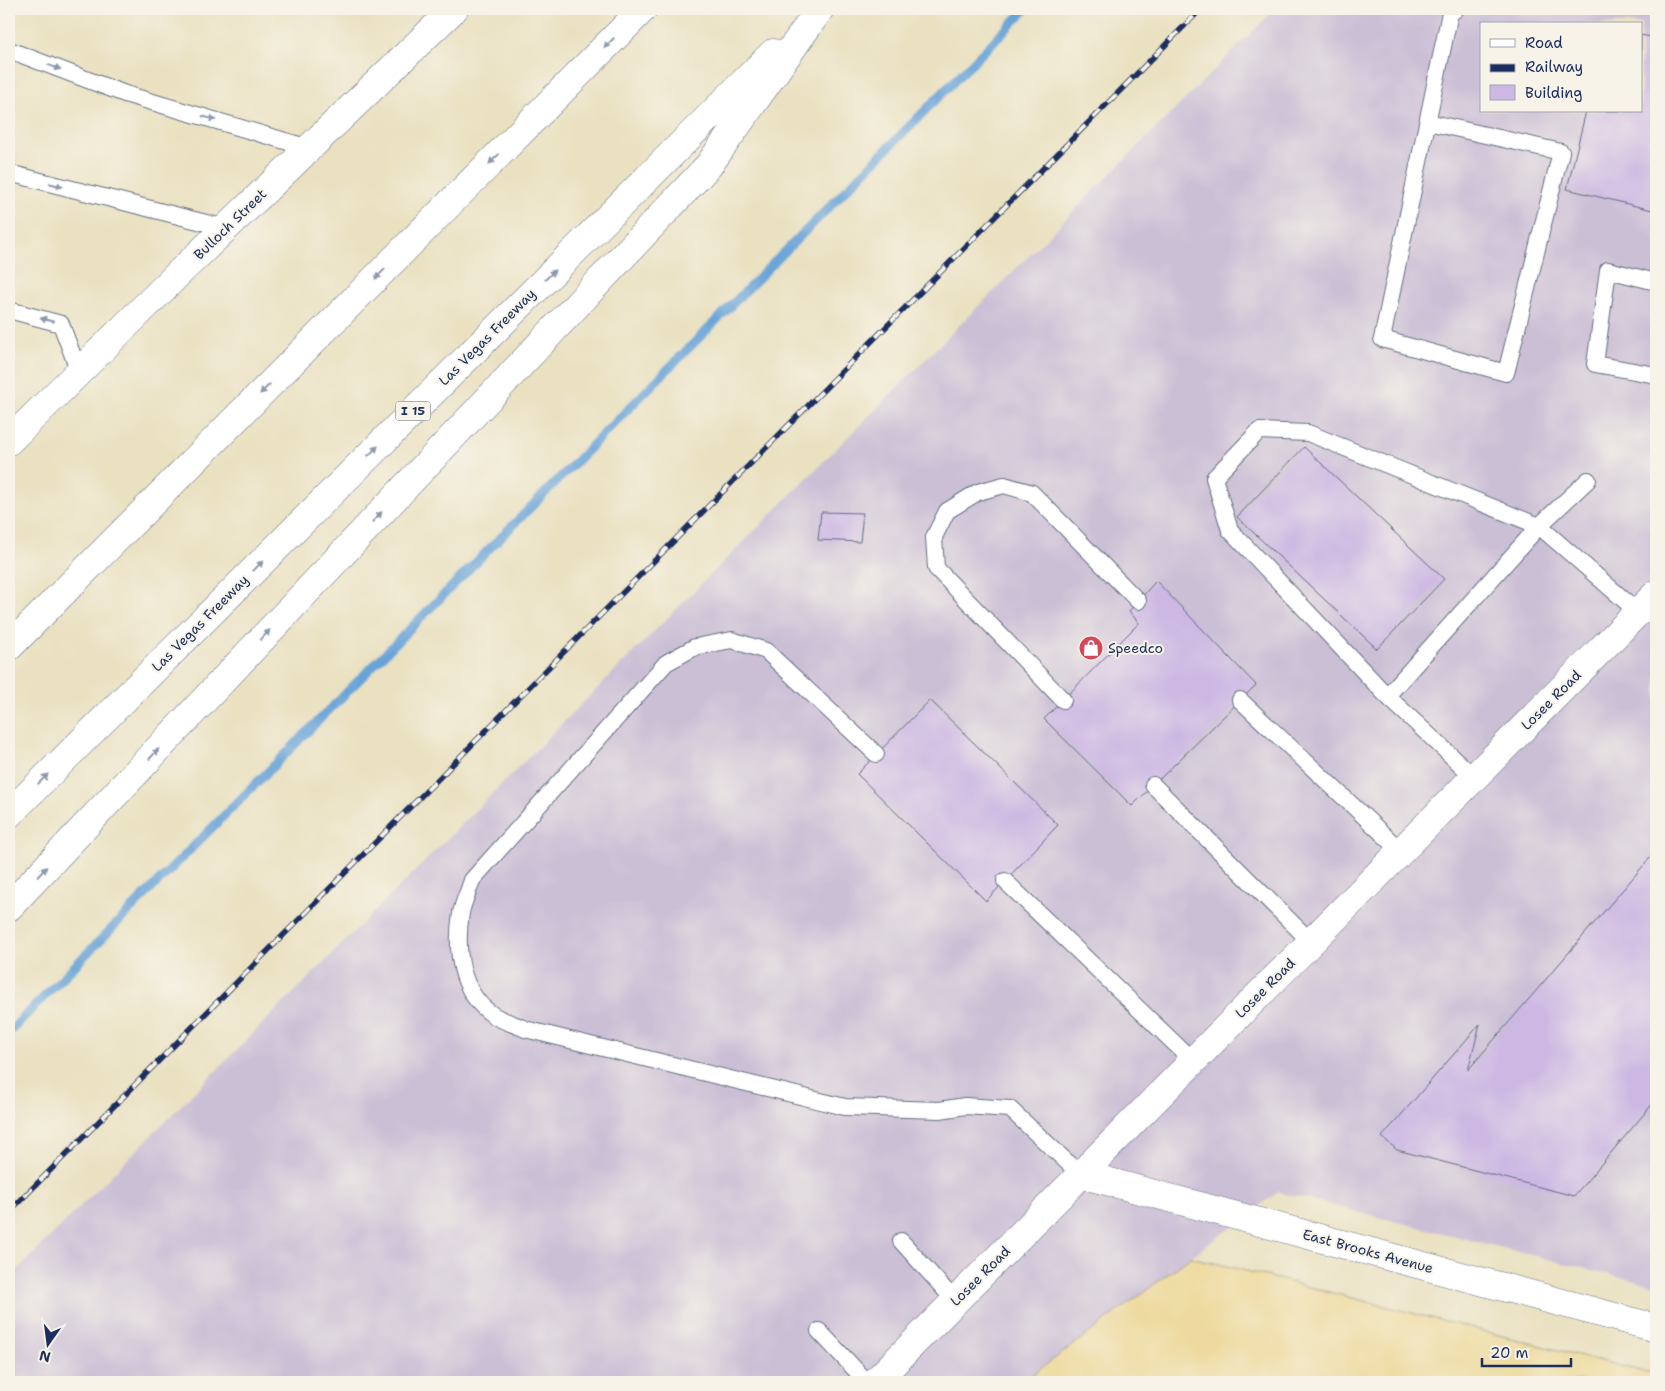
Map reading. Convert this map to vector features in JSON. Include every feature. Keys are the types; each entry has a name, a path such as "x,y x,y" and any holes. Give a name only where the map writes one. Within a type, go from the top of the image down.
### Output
{"main road":[{"name":"Bulloch Street","path":"9,441 226,228 454,9"},
{"path":"9,647 643,9"},
{"path":"9,907 709,165 818,9"},
{"name":"Las Vegas Freeway","path":"9,814 818,9"},
{"name":"Losee Road","path":"875,1382 1647,603"},
{"path":"9,636 46,610"},
{"name":"East Brooks Avenue","path":"1080,1174 1656,1328"}],"lane":[{"path":"1428,122 1561,152 1506,373 1382,339 1450,13 1456,9"},
{"path":"9,50 125,94 309,148"},
{"path":"9,173 226,228"},
{"path":"1656,282 1608,270 1595,364 1656,375"},
{"path":"9,310 61,324 79,372"},
{"path":"1474,777 1387,696 1230,530 1214,478 1259,430 1308,433 1539,526 1647,603"},
{"path":"1387,696 1539,526 1588,480"},
{"path":"1063,700 936,568 934,537 947,511 978,492 1004,485 1032,493 1138,601"},
{"path":"876,754 766,651 732,640 695,647 666,664 472,880 461,913 459,952 464,977 472,995 493,1015 525,1029 845,1107 940,1110 965,1106 1010,1109 1080,1174"},
{"path":"1240,700 1401,851"},
{"path":"1153,786 1311,942"},
{"path":"1005,881 1192,1061"},
{"path":"901,1241 955,1301"},
{"path":"819,1332 867,1382"}],"shaded area":[{"path":"1275,9 1656,9 1656,1286 1278,1192 1023,1382 9,1382 9,1278"}],"sand":[{"path":"1191,1257 1656,1375 1656,1382 1023,1382"}],"building":[{"path":"1642,35 1656,38 1656,211 1567,189 1586,112 1642,112"},
{"path":"1304,447 1444,579 1377,649 1237,517"},
{"path":"821,512 863,513 860,542 818,540"},
{"path":"1156,581 1256,685 1132,806 1044,719 1139,623 1129,611"},
{"path":"930,700 1058,825 986,901 857,774"},
{"path":"1656,851 1656,1100 1574,1196 1397,1150 1382,1137 1480,1024 1468,1070"}],"waterway":[{"path":"9,1032 1026,9"}],"railway":[{"path":"9,1212 1201,9"}],"place":[{"name":"Speedco","path":"1091,648"}]}
